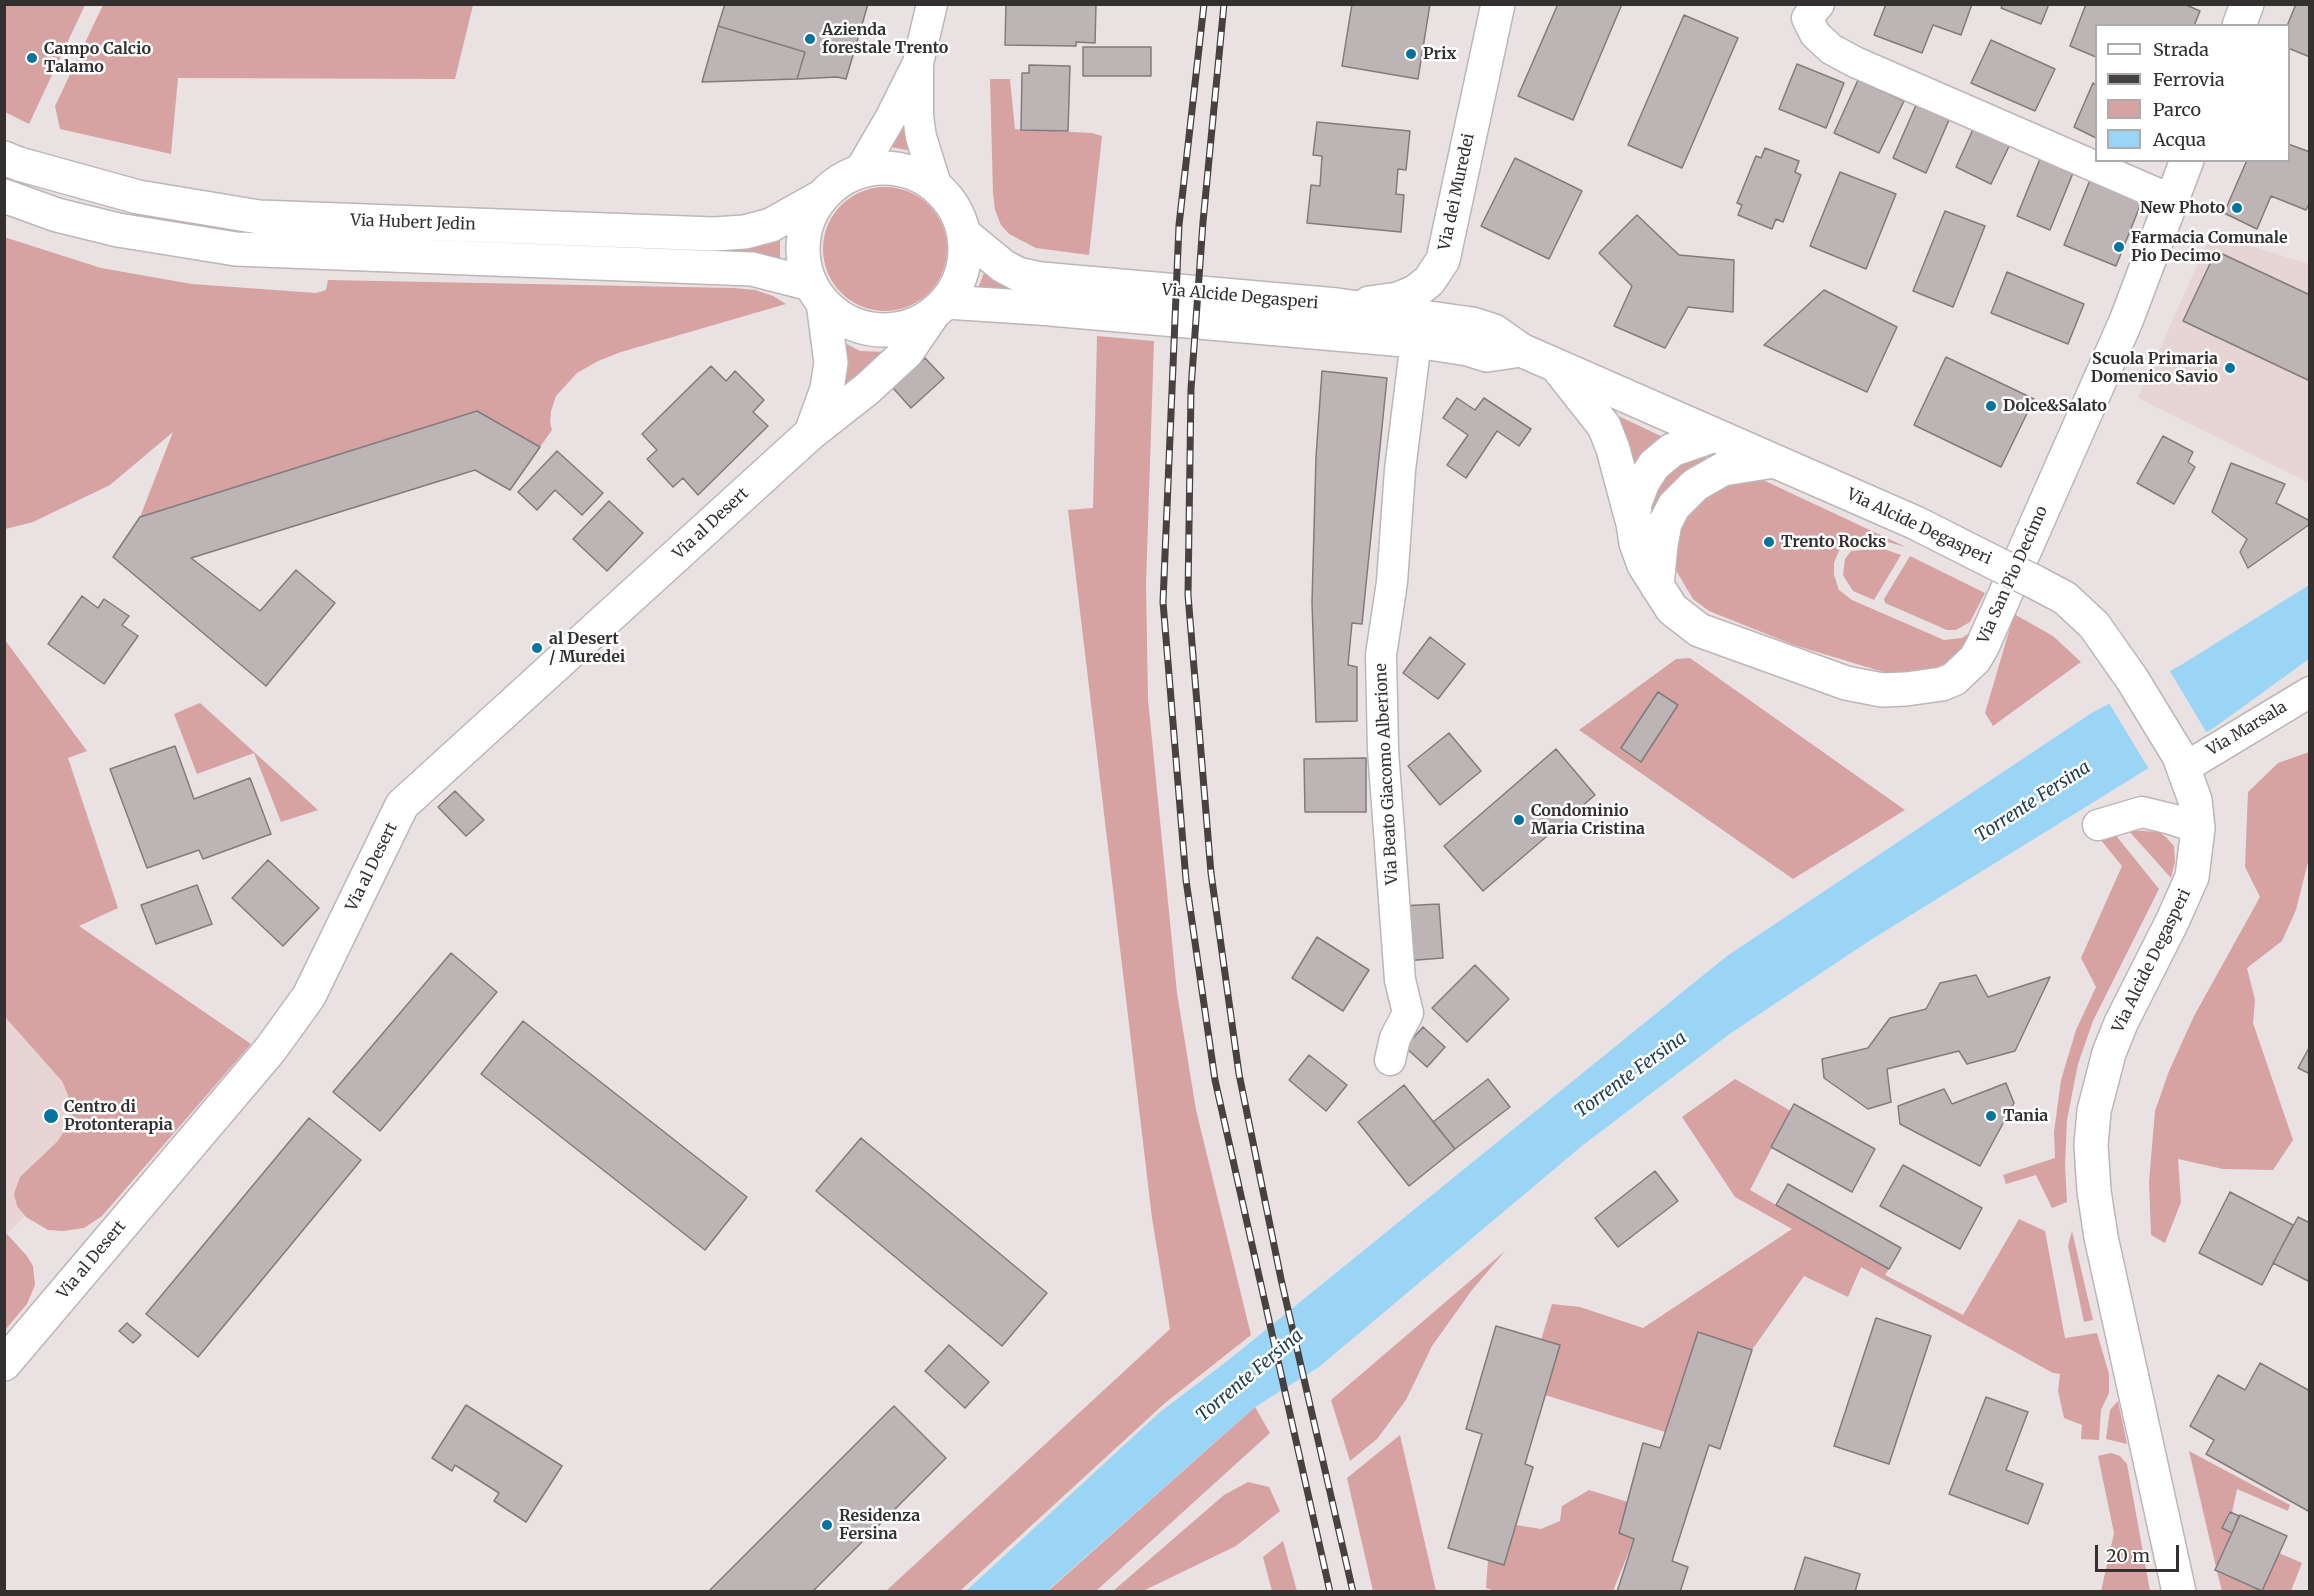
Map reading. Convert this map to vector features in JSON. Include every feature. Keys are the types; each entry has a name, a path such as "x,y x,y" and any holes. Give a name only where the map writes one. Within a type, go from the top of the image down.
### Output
{"street":[{"path":"859,172 891,117 918,63 932,4"},
{"name":"Via dei Muredei","path":"1337,305 1398,299 1415,292 1429,281 1443,260 1498,4"},
{"path":"2240,24 2247,4"},
{"path":"1813,11 1815,34 1831,49 1855,62 2172,200"},
{"path":"918,63 919,127 937,188"},
{"name":"Via Hubert Jedin","path":"4,158 138,197 259,217 713,234 744,232 771,225 821,197"},
{"name":"Via San Pio Decimo","path":"1715,435 1672,450 1654,465 1643,482 1635,502 1633,524 1636,543 1644,565 1672,609 1698,630 1845,683 1882,690 1898,690 1942,684 1954,679 1975,659 1982,647 2126,321 2186,162"},
{"path":"882,168 905,171 922,177 937,188 950,201 964,234 963,270 956,287 939,308 914,324 895,329 875,330 855,325 838,315 817,293 804,262 803,239 809,217 821,197 839,182 859,172 882,168"},
{"name":"Via Hubert Jedin","path":"4,196 57,215 118,230 236,249 752,268 817,293"},
{"name":"Via Alcide Degasperi","path":"964,234 1003,266 1018,274 1041,279 1337,305 1472,324 1494,331 1521,350 1916,523 2065,598 2094,625 2136,686 2181,762 2195,800 2198,828 2192,877 2121,1023 2109,1053 2094,1111 2091,1145 2094,1191 2101,1237 2179,1592"},
{"name":"Via al Desert","path":"811,433 827,389 831,363 817,293"},
{"name":"Via Alcide Degasperi","path":"939,308 1039,308 1416,341 1468,349 1487,355 1521,350"},
{"name":"Via al Desert","path":"4,1364 270,1050 309,996 402,805 811,433 867,389 907,352 939,308"},
{"name":"Via Beato Giacomo Alberione","path":"1390,1060 1395,1038 1408,1013 1400,980 1383,750 1381,655 1392,582 1400,470 1416,341"},
{"path":"1556,365 1604,426 1613,449 1633,524"},
{"path":"1657,586 1665,524 1674,506 1695,485 1723,469 1774,461"},
{"name":"Via Marsala","path":"2181,762 2310,692"},
{"path":"2098,825 2142,812 2198,828"}],"shaded area":[{"name":"Scuola Primaria Domenico Savio","path":"2211,234 2309,264 2309,483 2138,398"},
{"name":"Centro di Protonterapia","path":"5,1017 139,1162 30,1211 5,1236"}],"green space":[{"name":"Campo Calcio Talamo","path":"5,4 85,5 29,124 5,112"},
{"path":"103,4 473,5 455,79 178,78 171,154 60,129 55,106"},
{"path":"990,79 1010,79 1015,129 1092,133 1102,136 1089,255 1036,248 1009,234 1001,225 995,210 993,193"},
{"path":"906,111 912,151 885,146"},
{"path":"885,187 909,192 929,205 942,225 947,249 942,273 929,293 909,306 885,311 861,306 841,293 828,273 823,249 828,225 841,205 861,192"},
{"path":"780,236 780,259 764,254 724,251 724,249"},
{"path":"4,237 101,268 192,284 316,293 326,290 328,280 733,288 755,290 773,296 786,304 621,352 577,373 556,396 551,411 552,430 540,447 476,411 140,517 173,432 110,485 33,522 5,529"},
{"path":"984,273 1014,290 1032,294 975,296"},
{"path":"1097,336 1154,341 1146,584 1148,699 1177,993 1196,1110 1251,1335 1165,1403 960,1591 886,1591 1170,1329 1152,1218 1068,510 1093,508"},
{"path":"839,340 860,351 886,352 841,392"},
{"path":"1612,413 1665,438 1634,472"},
{"path":"1702,455 1710,461 1643,532 1643,510 1673,465"},
{"path":"1749,477 1763,480 1906,547 1873,538 1860,538 1845,543 1834,563 1834,575 1839,590 1852,600 1944,640 1962,638 1976,629 1970,642 1946,667 1890,674 1794,645 1709,611 1693,599 1677,572 1672,552 1676,525 1708,490"},
{"path":"1884,549 1901,555 1874,600 1853,591 1843,575 1845,559 1851,551"},
{"path":"1910,556 1985,593 1970,622 1956,630 1947,630 1885,603 1884,599"},
{"path":"2014,614 2053,636 2081,662 1993,726 1985,713"},
{"path":"5,640 87,751 68,758 118,908 79,926 251,1044 102,1216 84,1228 63,1231 48,1230 26,1217 17,1206 14,1194 20,1177 57,1142 63,1133 69,1112 68,1095 62,1081 5,1017"},
{"path":"1690,658 1905,810 1793,879 1579,730 1676,659"},
{"path":"200,703 318,810 281,822 254,753 197,774 174,714"},
{"path":"2309,752 2309,858 2296,910 2282,941 2247,968 2255,1000 2253,1023 2293,1140 2273,1170 2223,1169 2178,1159 2181,1202 2165,1243 2151,1235 2149,1182 2155,1111 2169,1071 2194,1016 2260,897 2245,867 2248,792 2278,763"},
{"path":"2128,830 2159,832 2166,837 2174,846 2175,862 2171,878"},
{"path":"2114,833 2159,889 2093,1021 2078,1064 2067,1120 2065,1165 2067,1202 2052,1208 2036,1175 2006,1184 2003,1175 2055,1158 2054,1132 2061,1080 2076,1030 2096,987 2081,958 2122,866 2100,839"},
{"path":"1735,1079 1791,1111 1750,1190 1889,1269 1885,1275 1963,1315 2019,1219 2045,1231 2065,1338 2097,1333 2109,1374 2109,1393 2101,1410 2099,1440 2081,1439 2082,1425 2064,1418 2058,1391 2060,1374 2053,1373 1861,1267 1848,1297 1804,1276 1752,1350 1698,1332 1665,1432 1545,1395 1541,1340 1552,1304 1580,1307 1643,1328 1792,1229 1735,1197 1682,1117"},
{"path":"2072,1231 2093,1320 2084,1322 2068,1246"},
{"path":"7,1234 33,1266 35,1285 27,1304 5,1330 4,1236"},
{"path":"1505,1251 1472,1290 1432,1346 1406,1400 1377,1439 1350,1461 1331,1400"},
{"path":"2118,1401 2127,1444 2106,1439 2110,1410"},
{"path":"1255,1407 1270,1433 1096,1591 1047,1592"},
{"path":"1400,1435 1436,1591 1373,1591 1347,1478"},
{"path":"2189,1451 2290,1505 2288,1511 2237,1489 2232,1513 2229,1512 2222,1528 2232,1533 2216,1567"},
{"path":"2111,1453 2120,1456 2127,1464 2150,1591 2101,1591 2114,1533 2098,1456"},
{"path":"1248,1482 1269,1487 1280,1511 1236,1546 1143,1591 1113,1591 1224,1495"},
{"path":"1589,1490 1628,1502 1619,1533 1634,1539 1613,1591 1499,1592 1486,1588 1488,1560 1504,1564 1516,1525 1541,1529 1560,1521 1562,1506"},
{"path":"1283,1541 1297,1591 1272,1591 1263,1557"},
{"path":"2279,1553 2302,1563 2291,1591 2261,1591"},
{"path":"2217,1572 2261,1591 2222,1591"}],"water":[{"name":"Torrente Fersina","path":"2309,585 2309,659 2215,727 1869,941 1731,1033 1583,1145 1319,1367 1255,1407 1047,1591 965,1592 1160,1412 1226,1362 1727,956 2090,714 2181,665"}],"pier":[{"path":"2168,668 2208,735 2150,771 2109,703"}],"building":[{"name":"Azienda forestale Trento","path":"725,4 868,4 846,79 837,77 797,79 805,52 718,26"},
{"path":"1006,4 1096,4 1095,43 1076,42 1076,46 1005,45"},
{"path":"1352,4 1430,4 1418,79 1342,66"},
{"path":"1558,4 1622,4 1573,120 1518,96"},
{"path":"1886,4 1972,4 1961,35 1933,25 1922,53 1874,35"},
{"path":"2003,4 2049,4 2041,24 2001,8"},
{"path":"2086,4 2184,4 2200,11 2195,24 2095,24 2095,57 2070,46"},
{"path":"2296,4 2310,4 2310,57 2290,49 2290,24 2288,24"},
{"path":"1684,15 1738,38 1682,168 1628,145"},
{"path":"718,26 805,52 797,79 702,82"},
{"path":"1991,40 2055,69 2035,111 1971,83"},
{"path":"1083,47 1151,47 1151,76 1083,76"},
{"path":"1797,64 1844,83 1826,128 1779,109"},
{"path":"1029,65 1070,66 1068,131 1021,130 1022,73 1029,73"},
{"path":"1858,80 1904,101 1879,153 1834,133"},
{"path":"2093,83 2095,84 2095,138 2074,127"},
{"path":"1916,105 1949,120 1926,173 1893,158"},
{"path":"1317,122 1410,131 1406,170 1398,169 1396,194 1404,195 1401,232 1307,223 1311,185 1320,186 1322,156 1313,155"},
{"path":"1975,125 2011,142 1991,184 1956,167"},
{"path":"2290,145 2310,152 2310,202 2306,210 2271,196 2257,229 2224,213 2246,162 2290,162"},
{"path":"1765,148 1799,161 1795,172 1801,175 1783,222 1776,219 1772,229 1738,215 1742,205 1737,203 1756,156 1761,158"},
{"path":"1515,158 1582,191 1549,259 1481,226"},
{"path":"2040,159 2073,173 2050,230 2017,216"},
{"path":"1840,172 1896,194 1866,269 1810,246"},
{"path":"2090,180 2142,201 2116,266 2064,245"},
{"path":"1945,211 1985,226 1953,307 1913,291"},
{"path":"1637,215 1679,255 1734,260 1733,312 1688,307 1665,348 1614,326 1632,286 1599,253"},
{"path":"2216,251 2310,295 2310,381 2183,321"},
{"path":"2007,272 2084,304 2068,344 1991,313"},
{"path":"1824,290 1897,327 1867,392 1764,345"},
{"path":"1946,357 2034,399 2001,467 1914,425"},
{"path":"925,358 944,378 911,408 893,388"},
{"path":"711,366 726,381 735,371 764,400 753,412 768,426 698,495 683,478 673,487 647,459 657,450 642,434"},
{"path":"1322,371 1387,378 1362,624 1352,623 1348,665 1357,667 1357,721 1316,722 1312,602 1316,457"},
{"path":"1457,398 1475,410 1484,398 1531,429 1519,446 1497,431 1466,478 1447,465 1468,435 1443,418"},
{"path":"477,411 540,447 510,490 475,470 191,558 260,611 296,570 335,603 266,686 113,557 140,517"},
{"path":"2163,436 2193,452 2188,462 2195,467 2174,504 2137,483"},
{"path":"557,451 603,493 582,515 555,490 537,510 518,492"},
{"path":"2231,463 2285,484 2276,503 2310,521 2310,524 2248,568 2240,552 2247,539 2212,512"},
{"path":"609,501 643,533 607,571 573,539"},
{"path":"82,596 98,608 104,599 129,616 122,625 138,636 104,684 48,644"},
{"path":"1430,637 1465,664 1438,699 1403,673"},
{"path":"1658,692 1678,705 1641,762 1621,748"},
{"path":"1449,733 1481,771 1440,805 1408,766"},
{"path":"175,746 194,799 250,778 271,834 203,859 199,850 147,868 110,769"},
{"name":"Condominio Maria Cristina","path":"1556,749 1595,795 1483,891 1444,846"},
{"path":"1366,758 1366,812 1305,812 1304,759"},
{"path":"455,791 484,820 466,836 438,807"},
{"path":"268,860 319,908 283,946 232,898"},
{"path":"197,885 212,924 156,944 141,905"},
{"path":"1439,904 1443,958 1404,961 1400,906"},
{"path":"1317,937 1369,970 1343,1011 1292,978"},
{"path":"451,953 497,992 380,1131 333,1092"},
{"path":"1475,965 1509,999 1467,1042 1432,1008"},
{"path":"1976,975 1988,997 2050,977 2015,1051 1967,1064 1959,1051 1887,1069 1891,1102 1868,1109 1824,1078 1822,1059 1868,1048 1890,1018 1926,1009 1940,983"},
{"path":"523,1021 747,1197 705,1250 481,1074"},
{"path":"1423,1027 1445,1047 1427,1067 1405,1047"},
{"path":"2310,1046 2310,1074 2298,1068"},
{"path":"1309,1055 1347,1085 1326,1111 1289,1080"},
{"path":"1488,1079 1510,1107 1455,1149 1433,1122"},
{"path":"2006,1083 2014,1103 1980,1166 1900,1124 1898,1106 1944,1089 1952,1104"},
{"path":"1404,1085 1455,1149 1409,1186 1358,1122"},
{"path":"1794,1104 1875,1149 1852,1192 1771,1147"},
{"path":"309,1118 361,1160 198,1357 146,1314"},
{"path":"861,1138 1047,1293 1002,1346 816,1191"},
{"path":"1903,1165 1982,1208 1960,1249 1880,1206"},
{"path":"1655,1171 1678,1201 1618,1247 1595,1218"},
{"path":"1788,1184 1901,1248 1889,1269 1776,1205"},
{"path":"2230,1192 2293,1225 2262,1285 2199,1253"},
{"path":"2298,1217 2310,1223 2310,1282 2273,1263"},
{"path":"1876,1318 1931,1336 1889,1464 1834,1446"},
{"path":"127,1323 141,1335 133,1343 119,1331"},
{"path":"1496,1326 1560,1345 1525,1464 1533,1467 1504,1565 1448,1548 1482,1434 1466,1429"},
{"path":"1698,1332 1752,1350 1720,1449 1709,1445 1672,1561 1688,1567 1680,1592 1617,1592 1634,1539 1619,1533 1643,1443 1660,1448"},
{"path":"949,1345 989,1382 965,1408 925,1371"},
{"path":"2260,1363 2310,1391 2310,1512 2206,1454 2214,1440 2190,1426 2218,1375 2245,1390"},
{"path":"1986,1397 2028,1412 2006,1470 2043,1484 2028,1524 1949,1494"},
{"path":"466,1405 562,1466 526,1522 494,1501 499,1493 455,1465 452,1471 432,1458"},
{"name":"Residenza Fersina","path":"894,1406 946,1458 812,1592 708,1592"},
{"path":"2230,1512 2239,1516 2232,1533 2222,1528"},
{"path":"2240,1515 2287,1536 2262,1591 2215,1570"},
{"path":"1805,1557 1860,1574 1855,1592 1794,1592"}],"railway":[{"path":"1204,4 1179,225 1163,602 1186,880 1215,1080 1330,1592"},
{"path":"1224,4 1203,222 1191,389 1188,595 1211,873 1239,1074 1281,1279 1353,1592"}],"place":[{"name":"Azienda forestale Trento","path":"810,39"},
{"name":"Prix","path":"1411,54"},
{"name":"Campo Calcio Talamo","path":"32,58"},
{"name":"New Photo","path":"2237,208"},
{"name":"Farmacia Comunale Pio Decimo","path":"2119,247"},
{"name":"Scuola Primaria Domenico Savio","path":"2230,368"},
{"name":"Dolce&Salato","path":"1991,406"},
{"name":"Trento Rocks","path":"1769,542"},
{"name":"al Desert / Muredei","path":"537,648"},
{"name":"Condominio Maria Cristina","path":"1519,820"},
{"name":"Centro di Protonterapia","path":"51,1116"},
{"name":"Tania","path":"1991,1116"},
{"name":"Residenza Fersina","path":"827,1525"}]}
